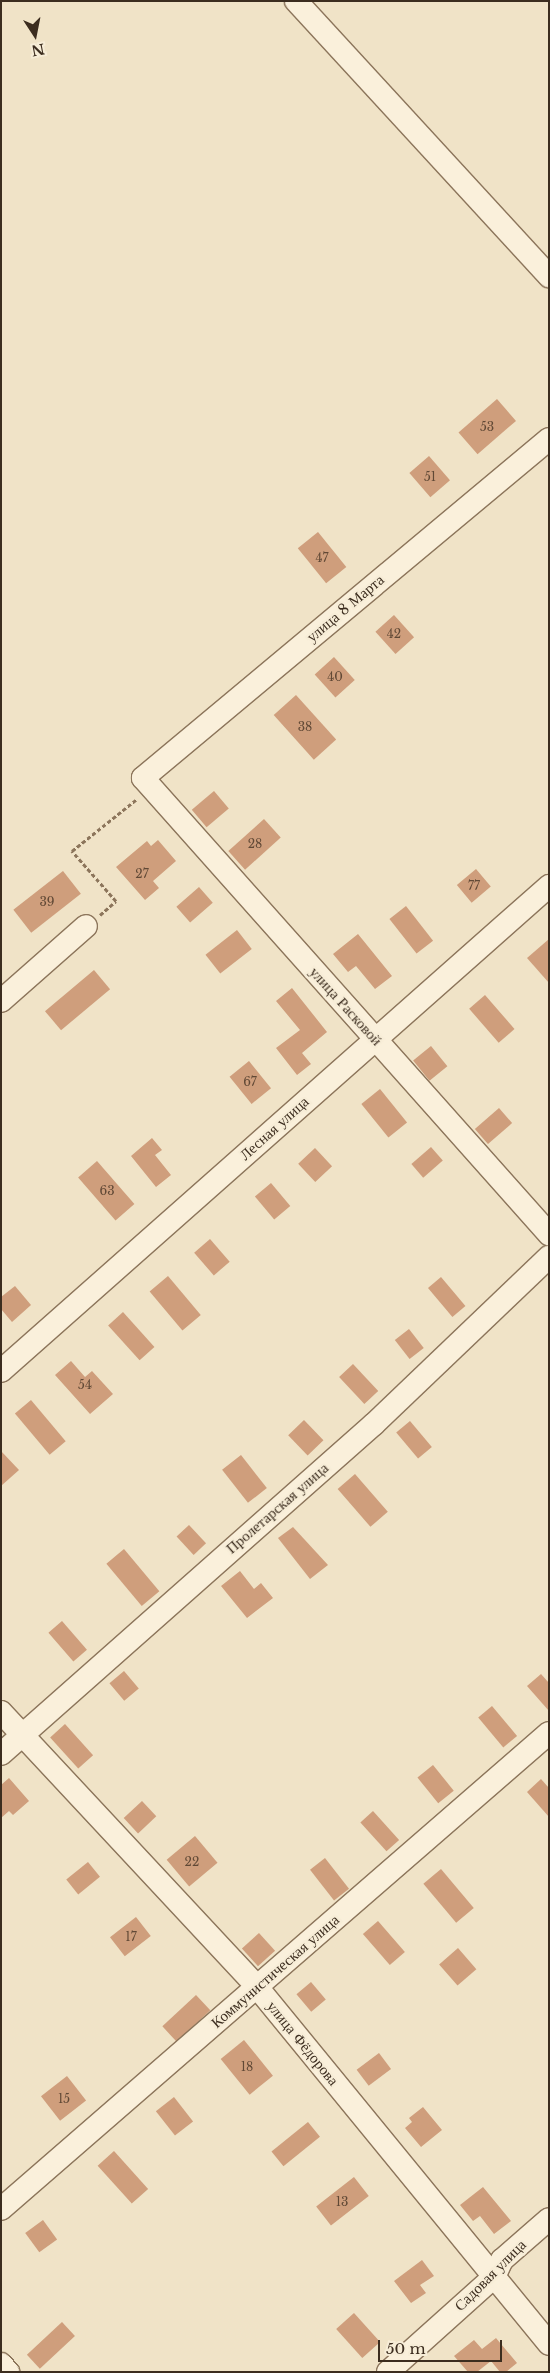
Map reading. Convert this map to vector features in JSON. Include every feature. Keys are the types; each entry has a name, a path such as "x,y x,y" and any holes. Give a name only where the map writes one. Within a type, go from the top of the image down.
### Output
{"street":[{"path":"296,1 549,276"},
{"name":"улица 8 Марта","path":"146,784 549,439"},
{"name":"улица Расковой","path":"146,784 549,1234"},
{"name":"Лесная улица","path":"1,1371 549,886"},
{"path":"1,1001 86,926"},
{"name":"Пролетарская улица","path":"1,1754 21,1734 374,1424 549,1257"},
{"name":"улица Фёдорова","path":"1,1712 257,1987 549,2344"},
{"name":"Коммунистическая улица","path":"1,2209 549,1733"},
{"name":"Садовая улица","path":"388,2372 494,2276 502,2260 549,2219"},
{"path":"1,2364 8,2372"}],"path":[{"path":"86,926 116,901 72,851 146,784"}],"building":[{"path":"497,399 516,421 478,454 459,432"},
{"path":"429,456 450,480 430,497 409,473"},
{"path":"318,532 346,567 326,583 298,548"},
{"path":"394,615 414,637 395,654 375,632"},
{"path":"334,657 355,680 335,697 315,674"},
{"path":"296,695 336,740 314,760 274,715"},
{"path":"214,791 229,809 207,827 192,810"},
{"path":"264,819 281,838 245,870 228,851"},
{"path":"158,840 176,861 153,881 159,888 145,900 116,867 147,841 151,846"},
{"path":"476,869 491,887 472,903 457,885"},
{"path":"63,871 81,894 31,933 13,910"},
{"path":"199,887 213,903 190,923 176,907"},
{"path":"406,906 433,941 417,954 389,919"},
{"path":"237,930 252,949 220,974 205,955"},
{"path":"358,934 392,976 375,989 356,966 348,972 333,954"},
{"path":"549,939 549,983 527,958"},
{"path":"94,970 110,989 61,1030 45,1011"},
{"path":"292,988 327,1032 302,1053 311,1064 297,1075 276,1048 300,1030 276,1001"},
{"path":"485,995 515,1029 499,1043 469,1009"},
{"path":"431,1046 447,1066 429,1081 413,1060"},
{"path":"249,1061 271,1088 252,1104 230,1077"},
{"path":"380,1089 407,1122 388,1138 361,1104"},
{"path":"499,1108 512,1123 488,1144 475,1129"},
{"path":"152,1138 162,1150 155,1155 171,1175 156,1187 131,1156"},
{"path":"431,1147 443,1161 423,1178 411,1164"},
{"path":"315,1148 332,1166 315,1182 298,1164"},
{"path":"97,1161 134,1204 116,1220 78,1177"},
{"path":"271,1183 290,1206 274,1219 255,1196"},
{"path":"210,1239 230,1262 214,1275 194,1253"},
{"path":"168,1276 201,1315 182,1330 150,1291"},
{"path":"441,1277 465,1306 452,1317 428,1288"},
{"path":"15,1286 31,1305 12,1322 1,1309 1,1297"},
{"path":"123,1312 154,1347 140,1360 108,1325"},
{"path":"409,1329 424,1348 410,1359 395,1340"},
{"path":"71,1361 85,1377 92,1371 113,1394 90,1414 55,1375"},
{"path":"353,1364 378,1391 364,1404 339,1377"},
{"path":"31,1400 66,1441 50,1455 15,1413"},
{"path":"304,1420 323,1440 308,1455 288,1435"},
{"path":"410,1421 432,1447 418,1459 396,1433"},
{"path":"1,1451 19,1470 1,1486"},
{"path":"241,1455 267,1488 248,1503 222,1470"},
{"path":"355,1474 388,1512 370,1527 338,1489"},
{"path":"189,1525 206,1543 194,1555 177,1537"},
{"path":"293,1527 328,1565 310,1579 278,1538"},
{"path":"124,1549 159,1591 142,1606 106,1564"},
{"path":"240,1571 254,1589 261,1583 273,1598 247,1618 221,1586"},
{"path":"62,1621 87,1650 73,1661 48,1633"},
{"path":"124,1671 139,1689 124,1701 109,1683"},
{"path":"541,1674 549,1683 549,1711 527,1686"},
{"path":"492,1706 517,1736 503,1747 478,1718"},
{"path":"65,1724 93,1755 78,1769 50,1737"},
{"path":"433,1765 454,1791 438,1803 417,1778"},
{"path":"9,1778 29,1801 13,1815 9,1811 1,1818 1,1785"},
{"path":"541,1779 549,1788 549,1817 527,1792"},
{"path":"142,1801 156,1816 138,1833 124,1818"},
{"path":"373,1811 399,1840 386,1851 360,1822"},
{"path":"195,1836 217,1863 189,1887 167,1860"},
{"path":"325,1858 349,1889 334,1900 310,1870"},
{"path":"88,1862 100,1877 78,1894 66,1880"},
{"path":"441,1869 474,1908 456,1923 423,1884"},
{"path":"136,1917 151,1936 125,1956 110,1937"},
{"path":"378,1921 405,1952 390,1965 363,1934"},
{"path":"259,1933 275,1951 258,1966 242,1948"},
{"path":"458,1948 476,1969 458,1986 439,1964"},
{"path":"311,1982 326,2000 311,2012 296,1994"},
{"path":"196,1995 210,2010 177,2042 162,2026"},
{"path":"244,2040 273,2076 250,2095 221,2059"},
{"path":"379,2053 391,2069 369,2086 357,2070"},
{"path":"67,2076 86,2100 60,2121 41,2096"},
{"path":"174,2097 193,2121 175,2136 156,2111"},
{"path":"423,2107 442,2130 421,2147 405,2128 412,2122 409,2118"},
{"path":"308,2122 320,2137 283,2166 271,2152"},
{"path":"114,2151 148,2189 132,2204 98,2166"},
{"path":"354,2177 369,2196 331,2225 316,2207"},
{"path":"483,2187 511,2221 494,2234 480,2216 473,2221 460,2205"},
{"path":"43,2220 57,2239 39,2252 25,2233"},
{"path":"422,2260 434,2276 420,2285 426,2293 411,2303 394,2281"},
{"path":"354,2313 380,2342 362,2358 336,2329"},
{"path":"62,2322 75,2336 40,2369 27,2355"},
{"path":"496,2338 517,2363 506,2372 500,2372 491,2361 477,2372 468,2372 454,2356 474,2340 482,2349"}]}
